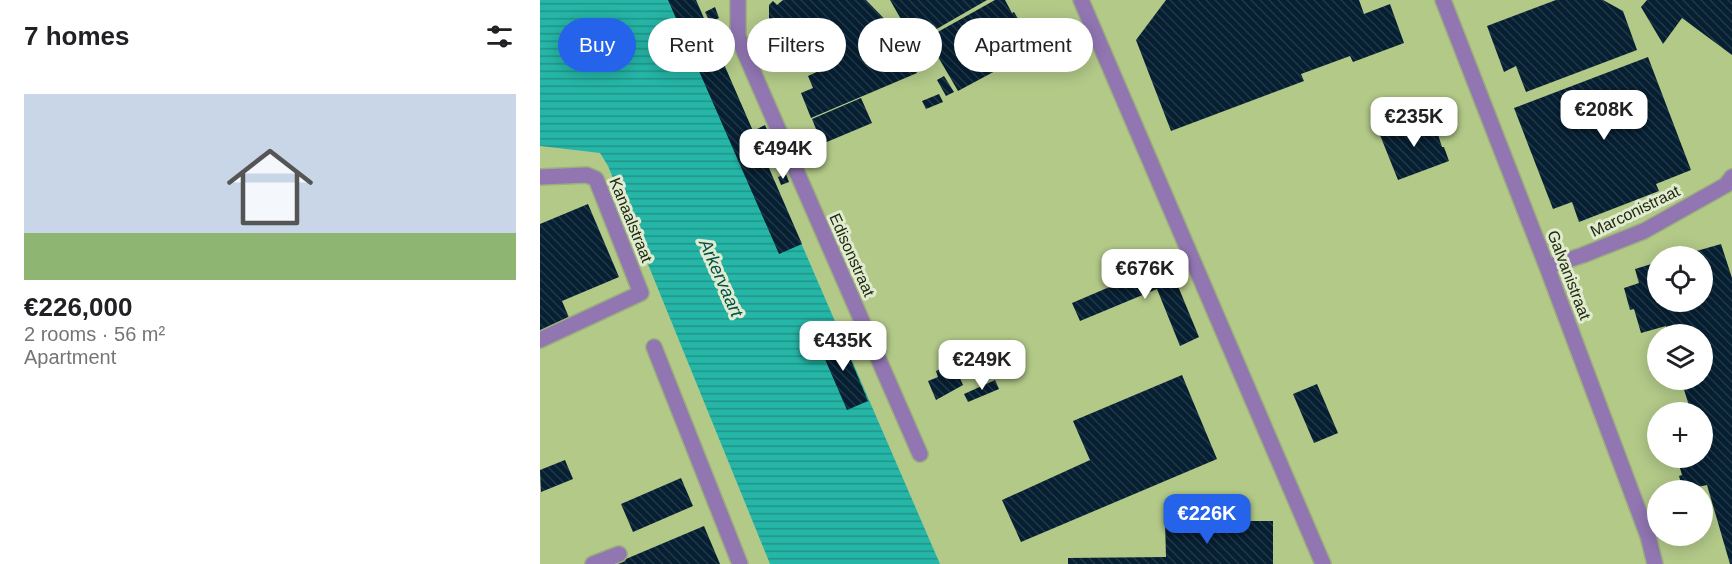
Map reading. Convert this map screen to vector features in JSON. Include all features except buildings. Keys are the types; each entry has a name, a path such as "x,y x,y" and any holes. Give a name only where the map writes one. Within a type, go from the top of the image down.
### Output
{"street":[{"name":"Edisonstraat","path":"738,0 738,36 744,51 920,454"},
{"path":"1081,0 1323,564"},
{"name":"Galvanistraat","path":"1443,0 1547,267 1648,536 1655,564"},
{"name":"Kanaalstraat","path":"540,177 587,175 596,179 641,293 540,340"},
{"name":"Marconistraat","path":"1547,267 1644,231 1726,185 1732,177"},
{"path":"654,347 740,564"},
{"path":"593,564 619,554"}],"shaded area":[{"name":"Arkervaart","path":"662,0 1732,0 1732,564 902,564 693,72 735,72 735,18 670,18"},
{"path":"540,146 600,153 608,166 770,564 540,564"}],"water":[{"path":"540,0 696,0 704,18 648,18 648,72 727,72 940,564 770,564 608,166 600,153 540,146"}]}
